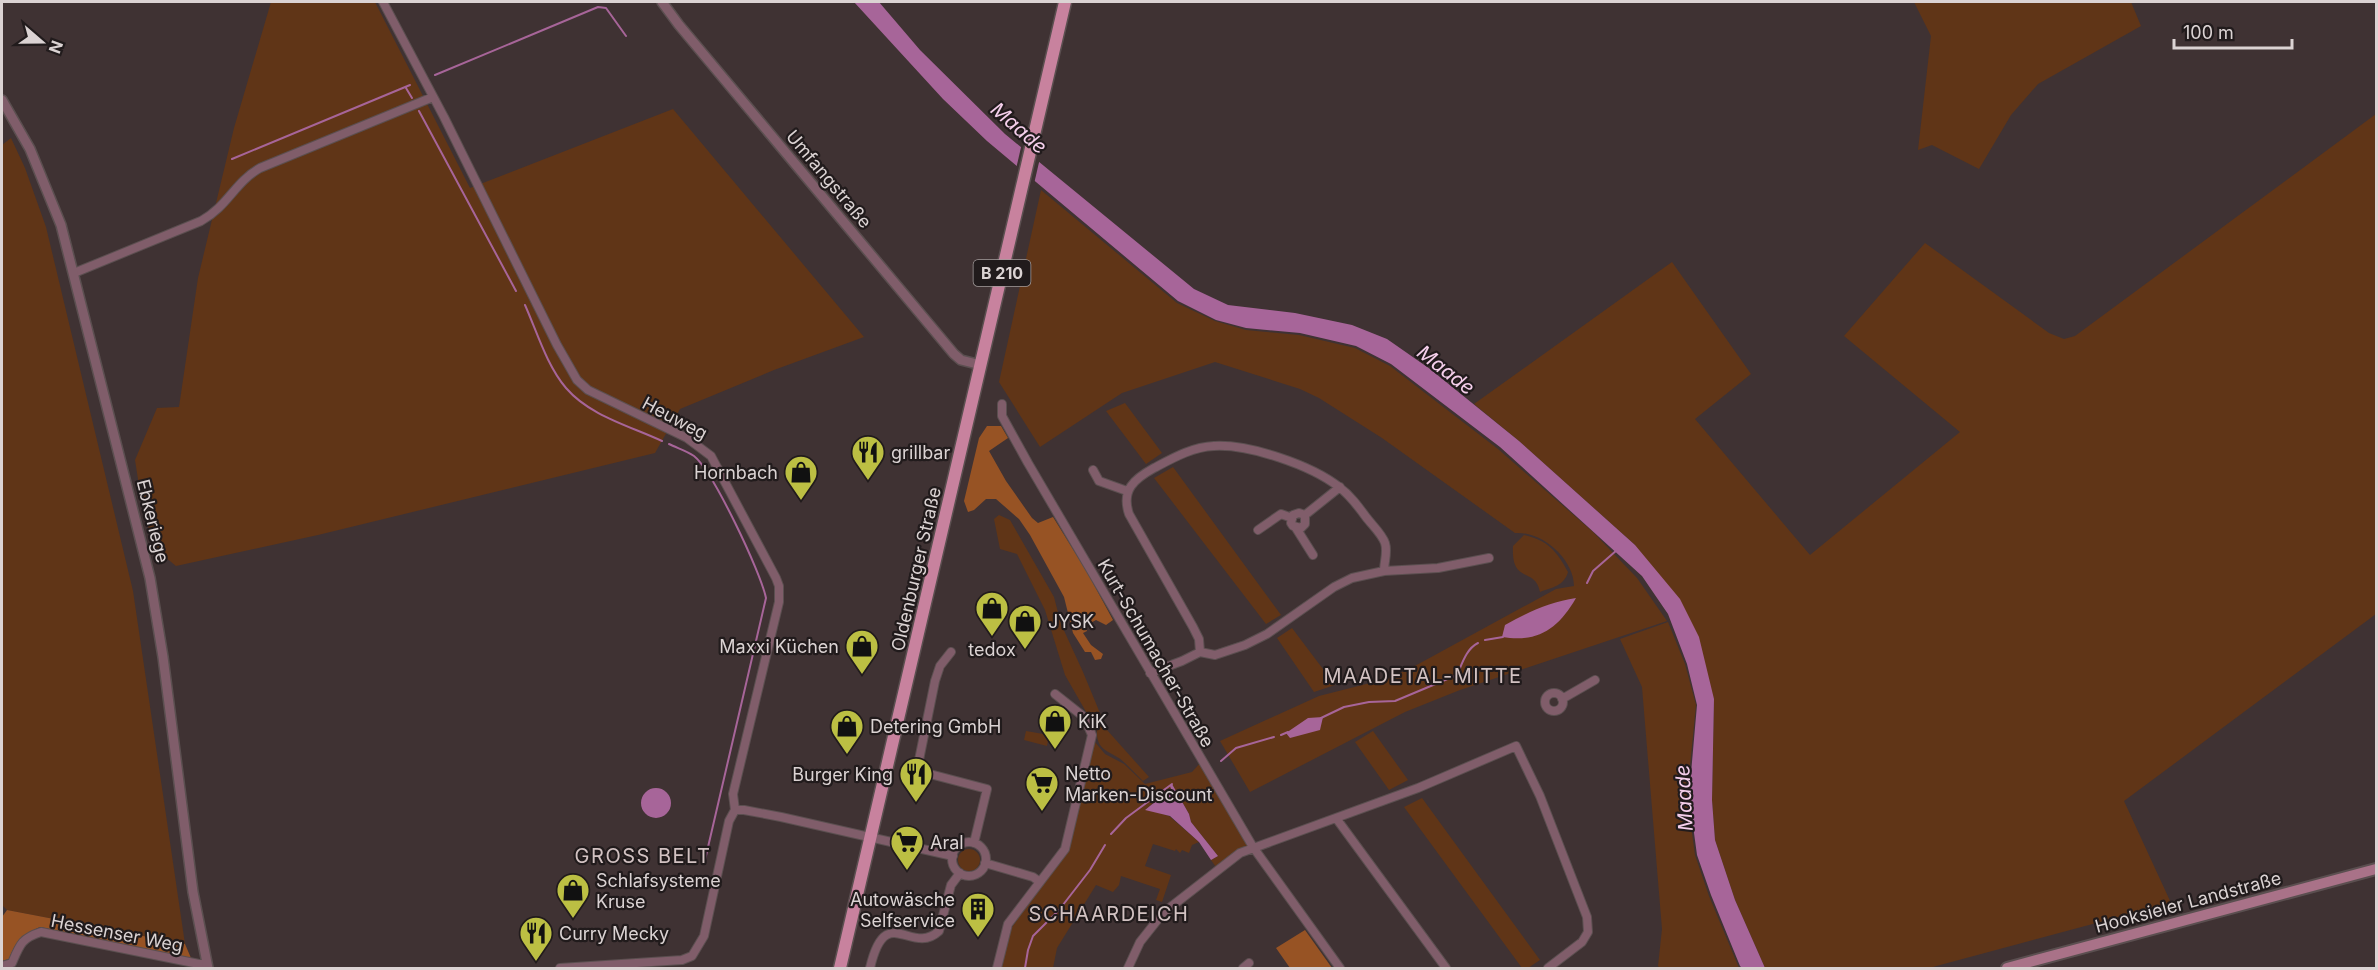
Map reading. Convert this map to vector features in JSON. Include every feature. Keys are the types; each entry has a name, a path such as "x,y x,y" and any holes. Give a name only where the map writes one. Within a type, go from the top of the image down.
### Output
{"main road":[{"name":"Oldenburger Straße","path":"840,969 1065,2"},
{"name":"Hooksieler Landstraße","path":"2007,969 2376,869"}],"street":[{"name":"Heuweg","path":"384,2 553,337 577,380 588,390 687,438 711,456 776,578 779,586 779,602 733,794 735,810"},
{"name":"Umfangstraße","path":"662,2 954,354 961,360 981,365"},
{"path":"74,273 201,221 215,213 242,181 260,168 433,97"},
{"name":"Ebkeriege","path":"2,100 25,139 48,189 61,225 150,578 163,657 193,892 208,966"},
{"name":"Kurt-Schumacher-Straße","path":"1002,404 1002,416 1253,847 1340,969"},
{"path":"1200,652 1199,639 1193,627 1126,506 1127,491 1134,481 1190,450 1213,446 1244,448 1316,472 1356,502 1385,543 1384,571"},
{"path":"1092,470 1098,481 1127,491"},
{"path":"1305,515 1340,488"},
{"path":"1305,515 1296,513 1291,523 1313,555"},
{"path":"1258,530 1281,514 1292,518"},
{"path":"1296,528 1301,528 1305,524 1305,515"},
{"path":"1150,673 1182,662 1200,652 1215,655 1245,645 1267,634 1334,587 1352,578 1384,571 1438,568 1489,558"},
{"path":"951,652 940,666 935,681 919,760 926,772 935,776 987,789 974,843"},
{"path":"1562,699 1595,680"},
{"path":"997,969 1008,924 1065,849 1092,735 1084,717 1056,694"},
{"path":"1128,969 1140,942 1163,913 1240,853 1418,788 1516,746 1540,796 1587,917 1588,932 1582,942 1548,969"},
{"path":"560,969 682,960 692,956 704,936 729,821 735,810 771,815 953,856"},
{"path":"1336,818 1446,969"},
{"path":"974,843 985,853 985,863 980,872 975,875 960,873 954,866 955,851 963,844 974,843"},
{"path":"985,863 1033,877 1040,882"},
{"path":"870,969 874,948 887,934 898,933 927,938 939,930 951,885 960,873"},
{"name":"Hessenser Weg","path":"2,966 12,963 19,946 27,936 41,932 208,966"}],"shaded area":[{"path":"271,2 375,2 470,188 673,109 864,337 774,370 680,409 655,453 318,535 176,566 159,552 144,517 135,460 157,408 179,407 198,278 234,128"},
{"path":"854,2 879,2 920,50 1005,134 1194,289 1228,305 1295,313 1352,325 1387,339 1430,369 1519,441 1635,545 1680,599 1699,637 1714,699 1712,800 1715,840 1735,900 1765,968 1742,968 1740,966 1697,855 1689,796 1697,705 1687,664 1668,614 1642,576 1500,447 1391,364 1356,346 1300,333 1246,328 1216,320 1178,301 987,141 943,99"},
{"path":"1914,2 2131,2 2141,26 2038,84 2011,115 1979,169 1932,145 1918,150 1931,36"},
{"path":"2376,114 2376,614 2124,801 2171,903 1929,968 1765,968 1735,900 1715,840 1712,800 1714,699 1635,545 1519,441 1474,404 1672,262 1751,374 1695,419 1810,555 1960,432 1844,336 1925,243 2049,333 2064,339 2075,336"},
{"path":"11,138 25,168 46,227 133,591 185,944 7,910 2,905 2,145"},
{"path":"1041,190 1177,303 1215,321 1246,330 1299,335 1355,348 1390,366 1498,449 1593,532 1637,578 1667,621 1460,690 1405,712 1250,792 1220,741 1319,696 1386,679 1413,667 1556,589 1574,586 1573,576 1563,557 1546,542 1526,534 1515,533 1382,438 1319,398 1300,389 1215,362 1122,393 1040,447 999,382"},
{"path":"1125,403 1162,453 1146,464 1106,411"},
{"path":"987,426 1001,426 1008,438 989,451 1006,481 1038,523 1053,517 1113,620 1106,625 1096,620 1085,626 1087,631 1083,633 1091,645 1103,654 1101,659 1095,660 1091,652 1085,652 1073,633 1064,597 1019,519 996,499 986,499 974,510 968,512 964,501 979,438"},
{"path":"1173,467 1281,615 1266,624 1154,478"},
{"path":"999,515 1010,520 1054,597 1061,624 1107,730 1149,777 1143,781 1125,763 1099,744 1097,731 1065,675 1045,610 1017,554 1000,549 994,519"},
{"path":"1524,535 1545,543 1560,558 1568,572 1561,583 1540,592 1533,579 1519,571 1513,558 1513,546"},
{"path":"1576,598 1562,618 1546,631 1526,638 1502,637 1505,625 1514,620 1548,605"},
{"path":"1668,622 1685,664 1696,705 1687,796 1695,855 1709,896 1739,968 1660,968 1658,966 1662,929 1642,687 1620,639"},
{"path":"1292,628 1335,685 1314,692 1277,638"},
{"path":"1323,717 1320,730 1290,738 1286,733 1308,718"},
{"path":"1026,731 1049,735 1047,746 1024,740"},
{"path":"1373,731 1408,780 1389,790 1355,742"},
{"path":"1094,741 1105,754 1124,764 1145,784 1192,772 1202,761 1253,847 1218,870 1211,860 1218,856 1191,822 1189,814 1172,785 1171,789 1146,809 1169,816 1199,842 1192,845 1189,853 1182,850 1180,853 1176,849 1175,851 1153,844 1145,866 1171,875 1162,902 1156,900 1160,889 1121,876 1119,885 1113,892 1096,885 1057,948 1053,968 1001,968 1010,930 1068,849"},
{"path":"1172,784 1191,822 1218,856 1211,860 1199,842 1170,816 1145,810 1171,789"},
{"path":"656,788 666,793 671,803 666,813 656,818 646,813 641,803 646,793"},
{"path":"1422,798 1540,960 1528,968 1522,968 1404,807"},
{"path":"969,849 979,856 980,860 973,870 969,871 959,864 958,860 965,850"},
{"path":"7,910 185,944 191,958 40,927 24,936 17,943 9,959 2,961 2,917"},
{"path":"1305,930 1332,968 1290,968 1276,948"}],"pier":[{"path":"1022,143 1040,158 1034,184 1016,169"}],"waterway":[{"path":"435,75 598,7 606,8 626,36"},
{"path":"232,159 410,85"},
{"path":"406,88 412,98"},
{"path":"419,111 516,291"},
{"path":"525,305 553,370 576,398 598,413 662,441"},
{"path":"669,444 694,456 713,481 746,546 766,598 705,860"},
{"path":"1587,583 1593,571 1617,550"},
{"path":"1485,640 1503,637"},
{"path":"1321,718 1344,707 1369,702 1395,701 1457,675 1467,653 1478,643"},
{"path":"1281,735 1288,732"},
{"path":"1221,761 1236,748 1274,737"},
{"path":"1111,834 1126,818 1172,784"},
{"path":"1025,968 1033,936 1059,910 1090,870 1105,845"}],"place":[{"name":"grillbar","path":"868,481"},
{"name":"Hornbach","path":"801,501"},
{"name":"tedox","path":"992,637"},
{"name":"JYSK","path":"1025,650"},
{"name":"Maxxi Küchen","path":"862,675"},
{"name":"KiK","path":"1055,750"},
{"name":"Detering GmbH","path":"847,755"},
{"name":"Burger King","path":"916,803"},
{"name":"Netto Marken-Discount","path":"1042,812"},
{"name":"Aral","path":"907,871"},
{"name":"Schlafsysteme Kruse","path":"573,919"},
{"name":"Autowäsche Selfservice","path":"978,938"},
{"name":"Curry Mecky","path":"536,962"}],"district":[{"name":"MAADETAL-MITTE","path":"1423,676"},
{"name":"GROSS BELT","path":"643,856"},
{"name":"SCHAARDEICH","path":"1109,914"}],"water label":[{"name":"Maade","path":"1019,128"},
{"name":"Maade","path":"1446,370"},
{"name":"Maade","path":"1684,798"}]}
